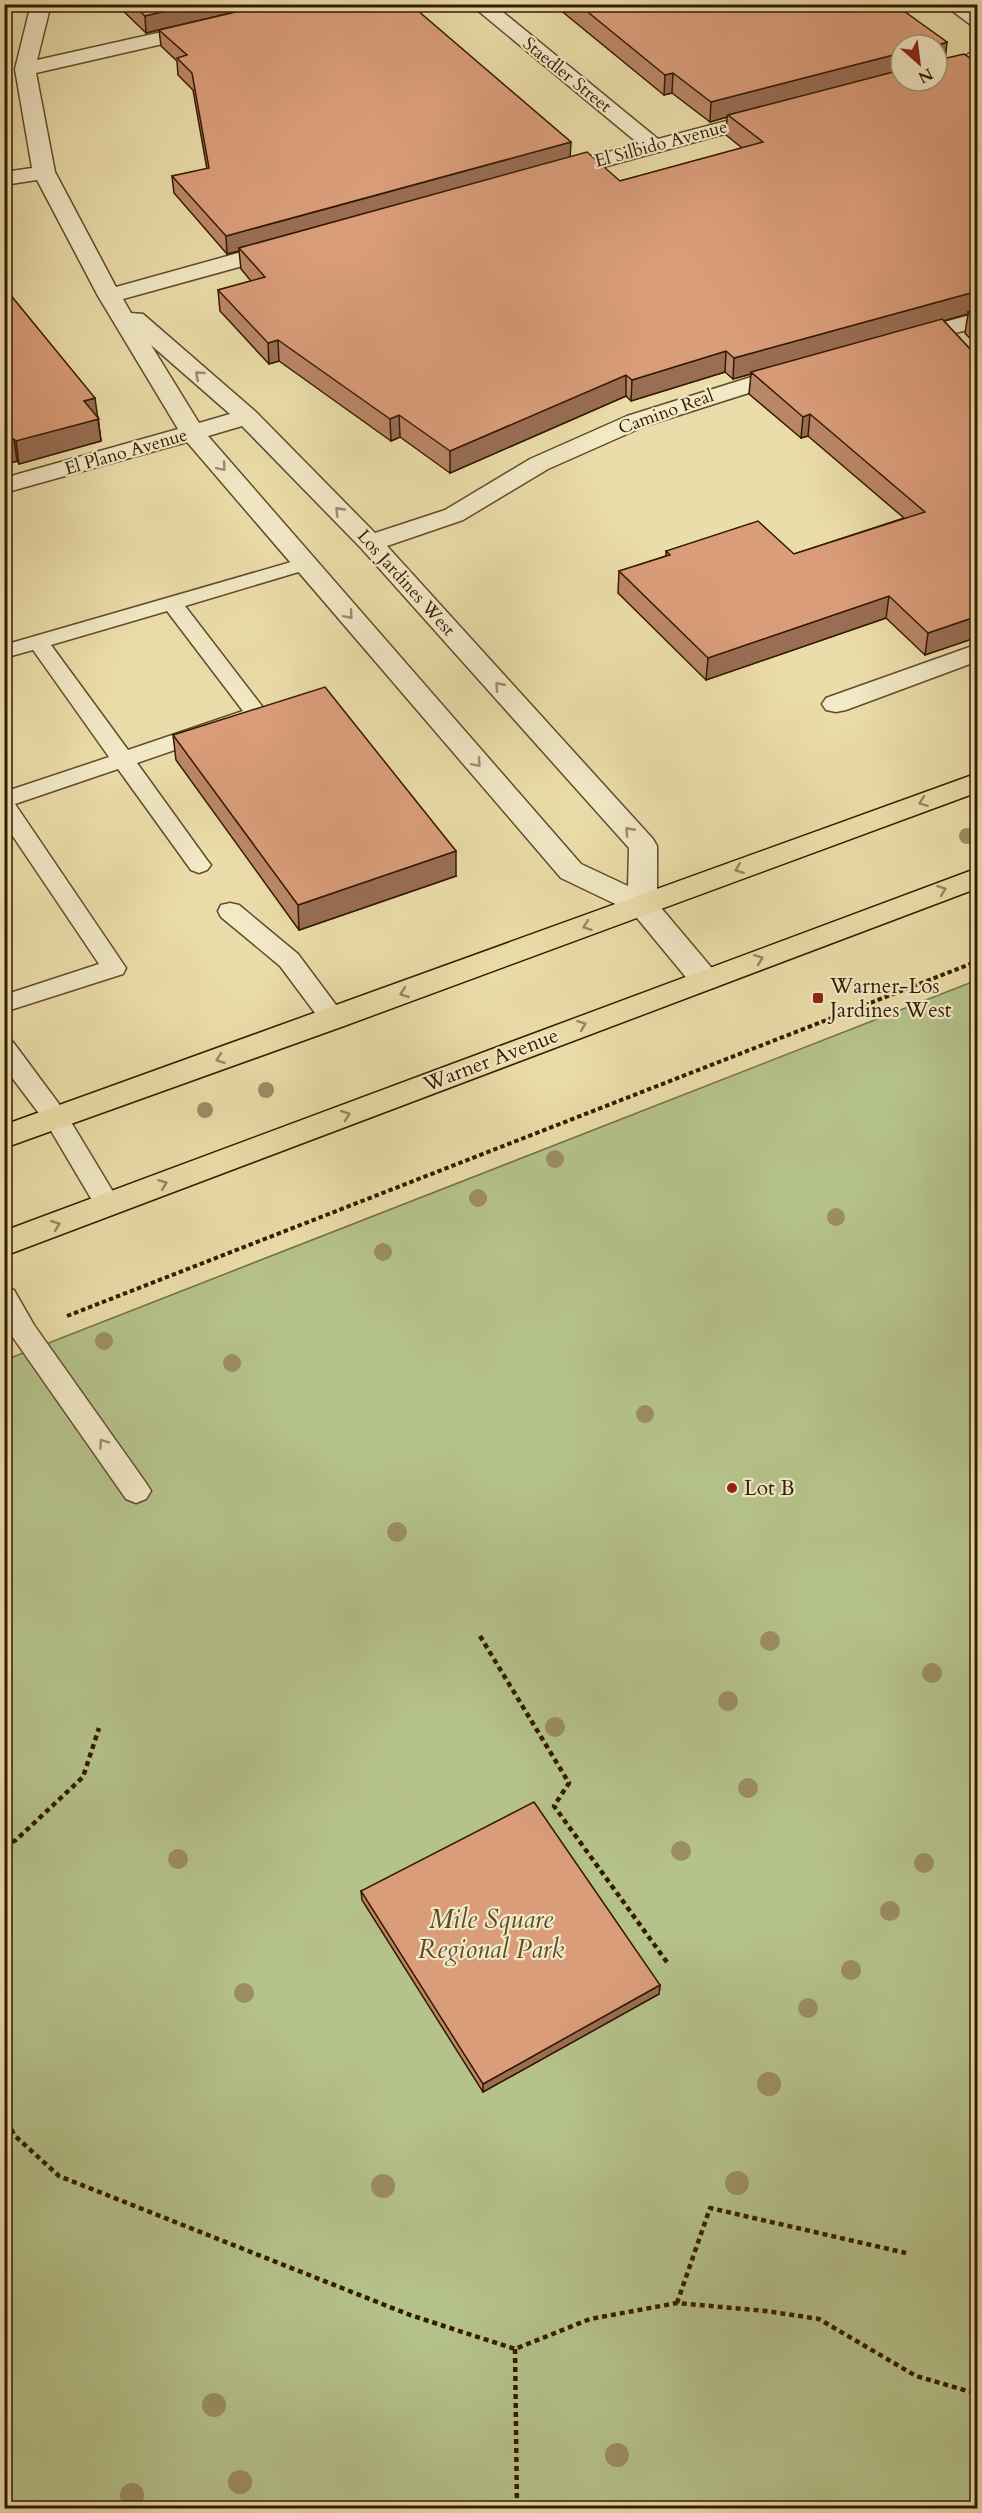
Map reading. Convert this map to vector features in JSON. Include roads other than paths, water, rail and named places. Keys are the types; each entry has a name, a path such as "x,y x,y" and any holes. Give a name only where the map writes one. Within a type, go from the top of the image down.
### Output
{"main road":[{"path":"4,1137 978,782"},
{"name":"Warner Avenue","path":"4,1244 978,877"}],"street":[{"name":"Los Jardines West","path":"41,4 25,69 44,172 109,296 193,433 571,871 642,905 705,980"},
{"name":"Staedler Street","path":"480,4 653,145"},
{"path":"953,4 978,21"},
{"path":"25,69 218,25"},
{"path":"949,69 960,66 978,55"},
{"name":"El Silbido Avenue","path":"540,177 788,110"},
{"path":"4,179 44,172"},
{"path":"109,296 302,243"},
{"name":"Los Jardines West","path":"109,296 247,417 370,543 643,846 642,905"},
{"path":"888,344 978,320"},
{"path":"944,328 964,350"},
{"name":"Camino Real","path":"370,543 454,515 539,464 636,421 754,382 821,363"},
{"name":"El Plano Avenue","path":"4,486 247,417"},
{"path":"836,704 978,652"}],"lane":[{"path":"4,652 305,564"},
{"path":"4,800 257,714 172,603"},
{"path":"38,642 199,865"},
{"path":"4,805 114,968 4,1004"},
{"path":"230,911 289,960 333,1019"},
{"path":"4,1048 56,1118 108,1205"},
{"path":"4,1297 24,1332 136,1491"}],"place":[{"name":"Warner-Los Jardines West","path":"818,998"},
{"name":"Lot B","path":"732,1488"}],"park label":[{"name":"Mile Square Regional Park","path":"491,1934"}]}
